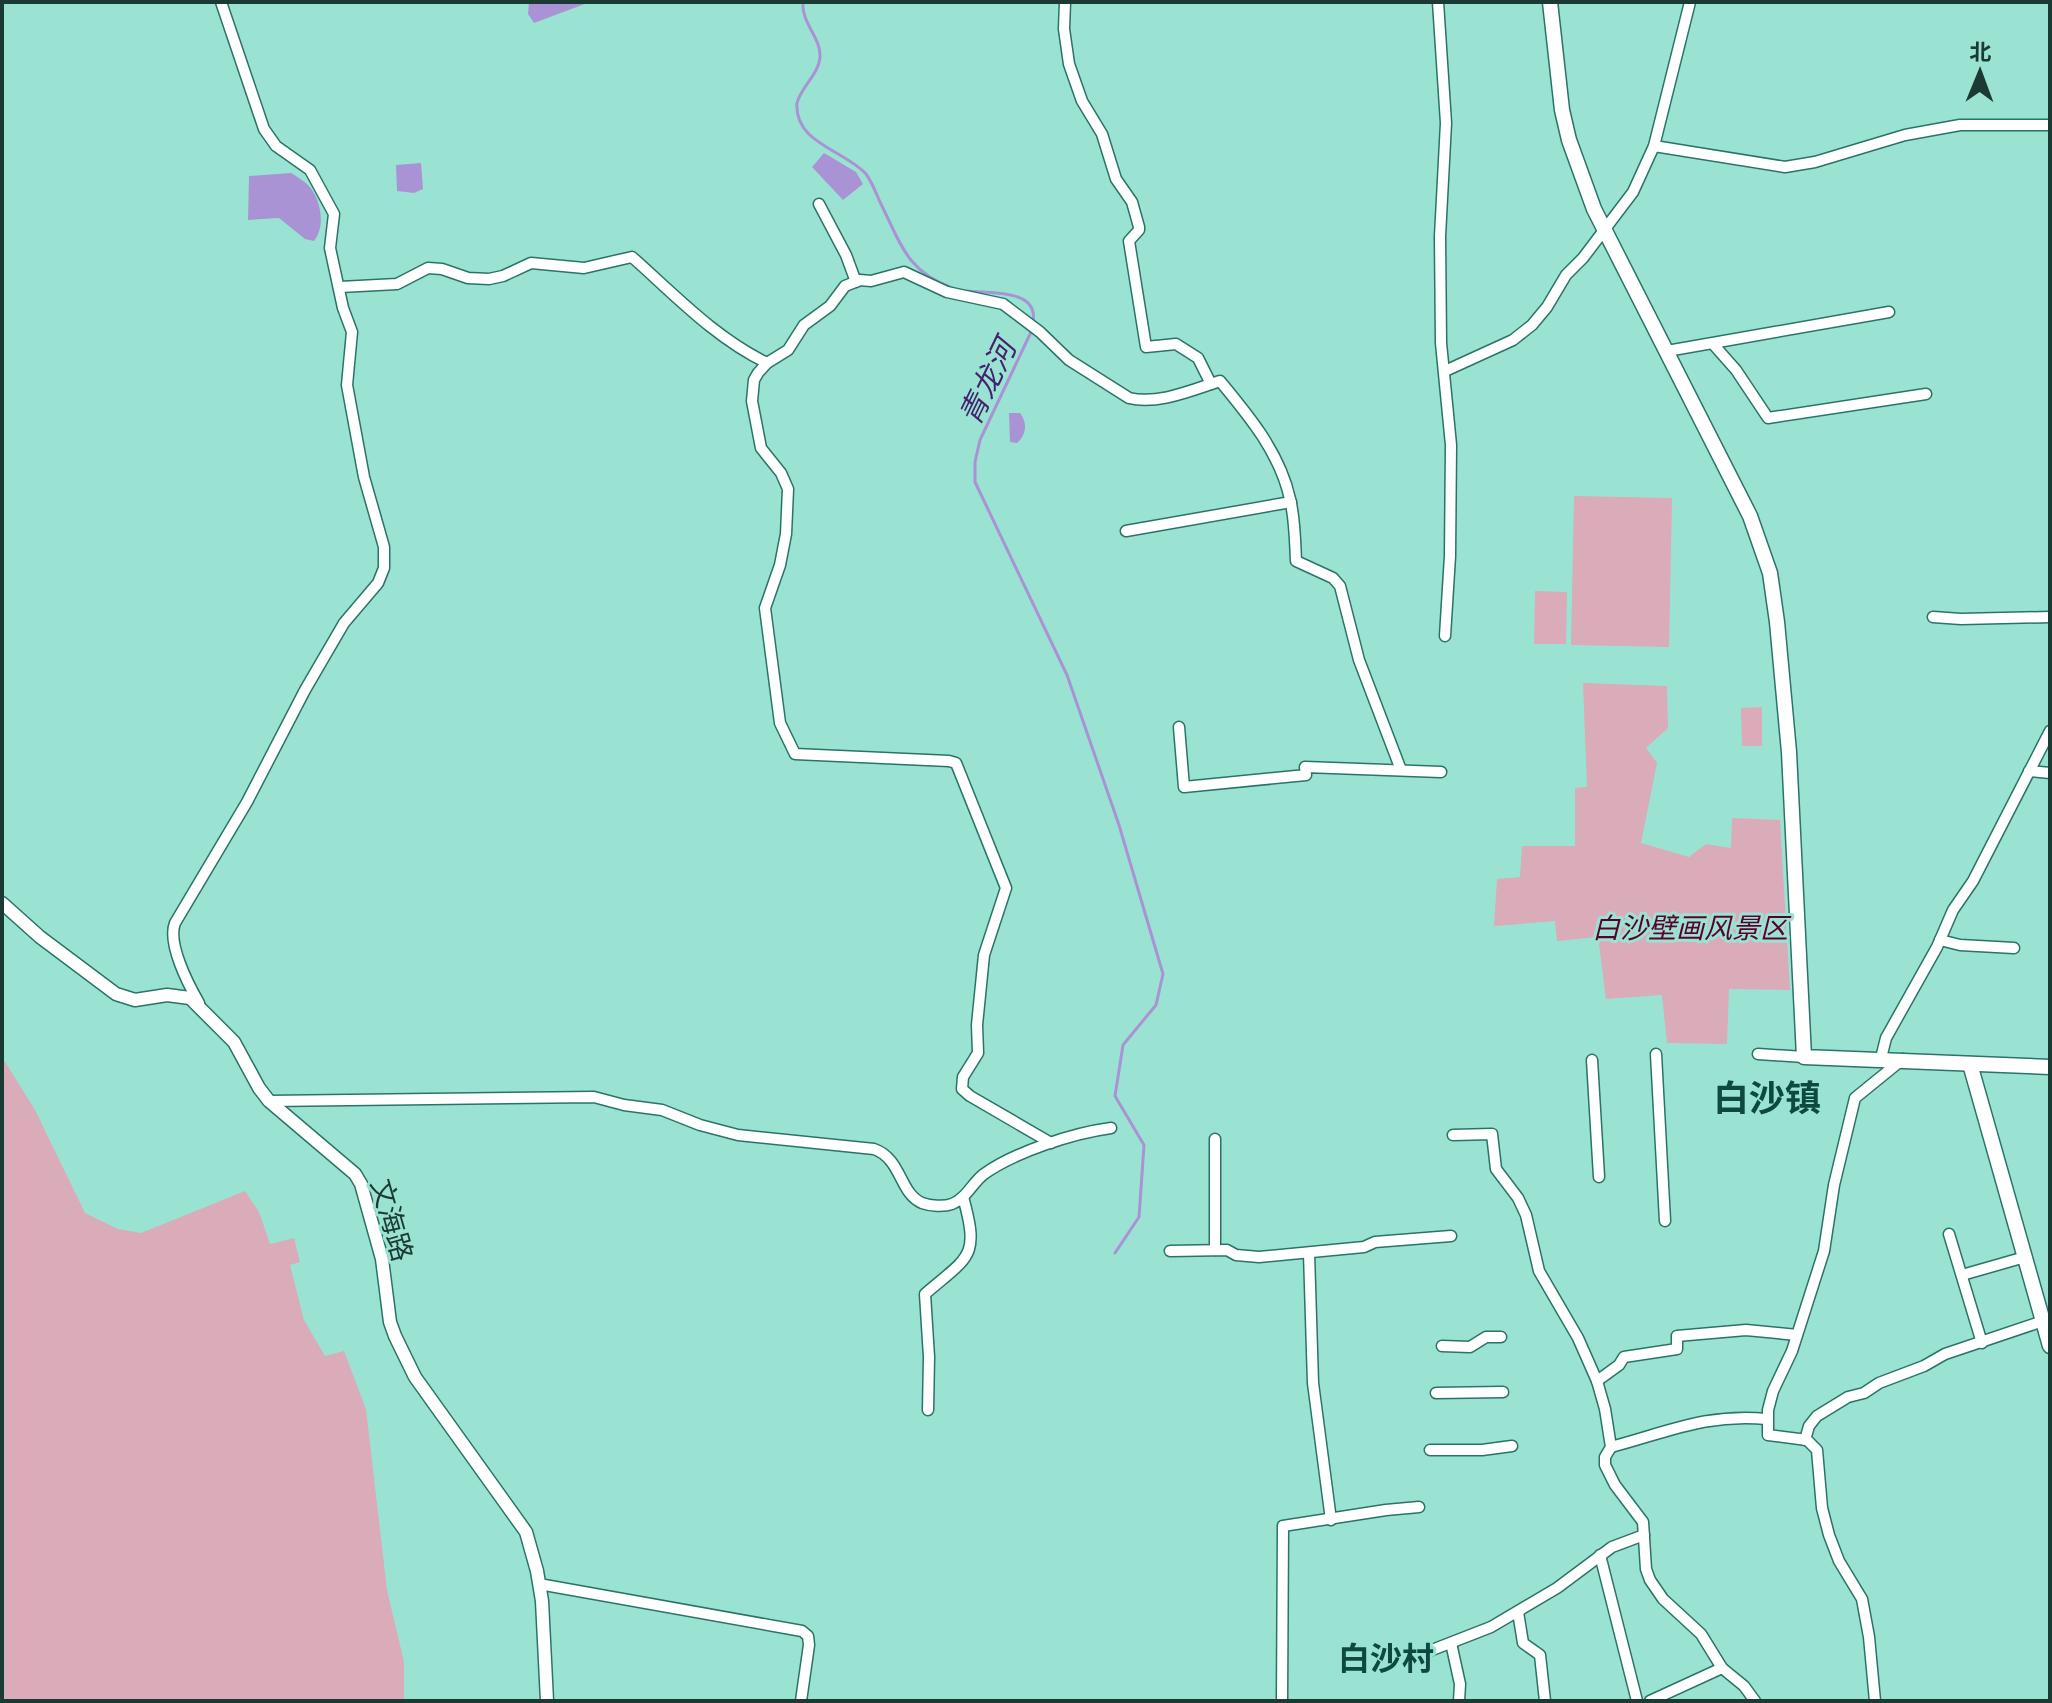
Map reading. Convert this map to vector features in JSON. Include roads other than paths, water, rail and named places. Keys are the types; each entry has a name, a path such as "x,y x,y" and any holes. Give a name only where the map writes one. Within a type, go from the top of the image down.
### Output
{"main road":[{"path":"1550,2 1562,110 1580,175 1605,231 1750,516 1770,573 1789,752 1804,1057 2050,1067"},
{"path":"1970,1064 2050,1346"}],"street":[{"path":"199,1005 174,944 172,930 247,802 344,623 378,583 384,568 384,547 364,477 347,385 352,332 343,308 330,248 334,214 310,170 276,146 264,129 221,2"},
{"path":"1065,2 1064,29 1073,77 1082,101 1102,134 1116,179 1132,202 1139,227 1129,241 1146,347 1176,344 1198,358 1211,384"},
{"path":"1438,2 1446,98 1440,236 1441,343 1451,461 1445,636"},
{"path":"1445,371 1513,340 1532,325 1566,275 1605,231 1633,192 1654,146 1690,2"},
{"path":"1654,146 1785,167 1815,162 1905,135 1960,125 2050,125"},
{"path":"819,204 846,255 856,282"},
{"path":"340,287 397,284 428,268 442,269 468,278 489,279 531,263 584,268 632,257 733,345 767,363"},
{"path":"1051,1143 962,1089 963,1077 978,1053 977,1025 984,955 1006,884 956,763 795,754 782,730 765,608 780,565 786,534 788,489 781,473 761,448 752,401 754,380 767,363 786,353 804,325 830,306 845,286 907,273 947,292 996,301 1040,332 1069,360 1129,398 1164,398 1220,381 1258,427 1282,473 1291,502 1296,561 1333,578 1340,586 1359,660 1401,770"},
{"path":"1667,351 1889,312"},
{"path":"1713,344 1745,382 1768,418 1926,394"},
{"path":"1126,531 1291,502"},
{"path":"1933,617 2050,617"},
{"path":"1179,727 1184,787 1306,775 1305,767 1441,772"},
{"path":"1881,1058 1886,1038 1953,910 1973,881 2050,731"},
{"path":"2029,771 2050,773"},
{"path":"2,903 40,937 116,994 143,1000 187,996 199,1005"},
{"path":"1940,940 1960,945 2014,948"},
{"name":"文海路","path":"199,1005 234,1042 269,1101 355,1174 361,1184 382,1259 390,1322 395,1336 415,1377 526,1532 539,1584 547,1701"},
{"path":"1656,1054 1665,1221"},
{"path":"1758,1054 1804,1057"},
{"path":"1875,1701 1862,1599 1834,1548 1822,1508 1817,1450 1805,1440 1768,1435 1767,1419 1773,1391 1797,1335 1824,1251 1834,1185 1855,1098 1903,1059"},
{"path":"1592,1060 1599,1177"},
{"path":"269,1101 594,1097 662,1110 738,1135 874,1149 892,1161 918,1201 942,1205 952,1204 963,1197 982,1175 1015,1156 1111,1128"},
{"path":"1453,1135 1492,1134 1496,1169 1526,1215 1539,1271 1578,1338 1597,1381 1611,1447 1605,1457 1607,1472 1640,1517 1646,1569 1656,1590 1701,1634 1722,1668 1744,1686 1755,1701"},
{"path":"1215,1139 1215,1250"},
{"path":"928,1410 925,1294 970,1253 963,1197"},
{"path":"1949,1234 1982,1343"},
{"path":"1170,1251 1227,1250 1246,1256 1309,1253 1364,1247 1375,1242 1451,1236"},
{"path":"1309,1253 1313,1383 1331,1520"},
{"path":"1962,1275 2025,1257"},
{"path":"1805,1440 1809,1426 1817,1416 1848,1397 1864,1393 1879,1383 1924,1366 1945,1354 2043,1321"},
{"path":"1597,1381 1619,1365 1624,1357 1677,1349 1677,1336 1746,1330 1797,1335"},
{"path":"1442,1346 1470,1347 1486,1337 1501,1337"},
{"path":"1436,1393 1503,1392"},
{"path":"1611,1447 1701,1421 1730,1417 1767,1419"},
{"path":"1430,1450 1482,1450 1512,1446"},
{"path":"1282,1701 1283,1526 1331,1520 1351,1514 1419,1507"},
{"path":"1414,1657 1518,1612 1612,1547 1644,1535"},
{"path":"1600,1555 1637,1701"},
{"path":"539,1584 802,1631 808,1636 809,1645 801,1701"},
{"path":"1518,1612 1523,1643 1540,1655 1545,1701"},
{"path":"1451,1643 1460,1684 1459,1701"},
{"path":"1650,1701 1722,1668"}],"waterway":[{"name":"青龙河","path":"803,2 805,17 820,57 817,69 797,103 803,128 866,174 906,254 924,273 952,288"},
{"name":"青龙河","path":"967,291 1020,298 1033,311 1033,322"},
{"path":"1032,330 980,440 975,482 1067,675 1119,825 1163,974 1156,1005 1123,1045 1115,1096 1144,1145 1139,1217 1115,1253"}],"district":[{"name":"白沙镇","path":"1767,1098"},
{"name":"白沙村","path":"1386,1658"}],"park label":[{"name":"白沙壁画风景区","path":"1690,928"}]}
